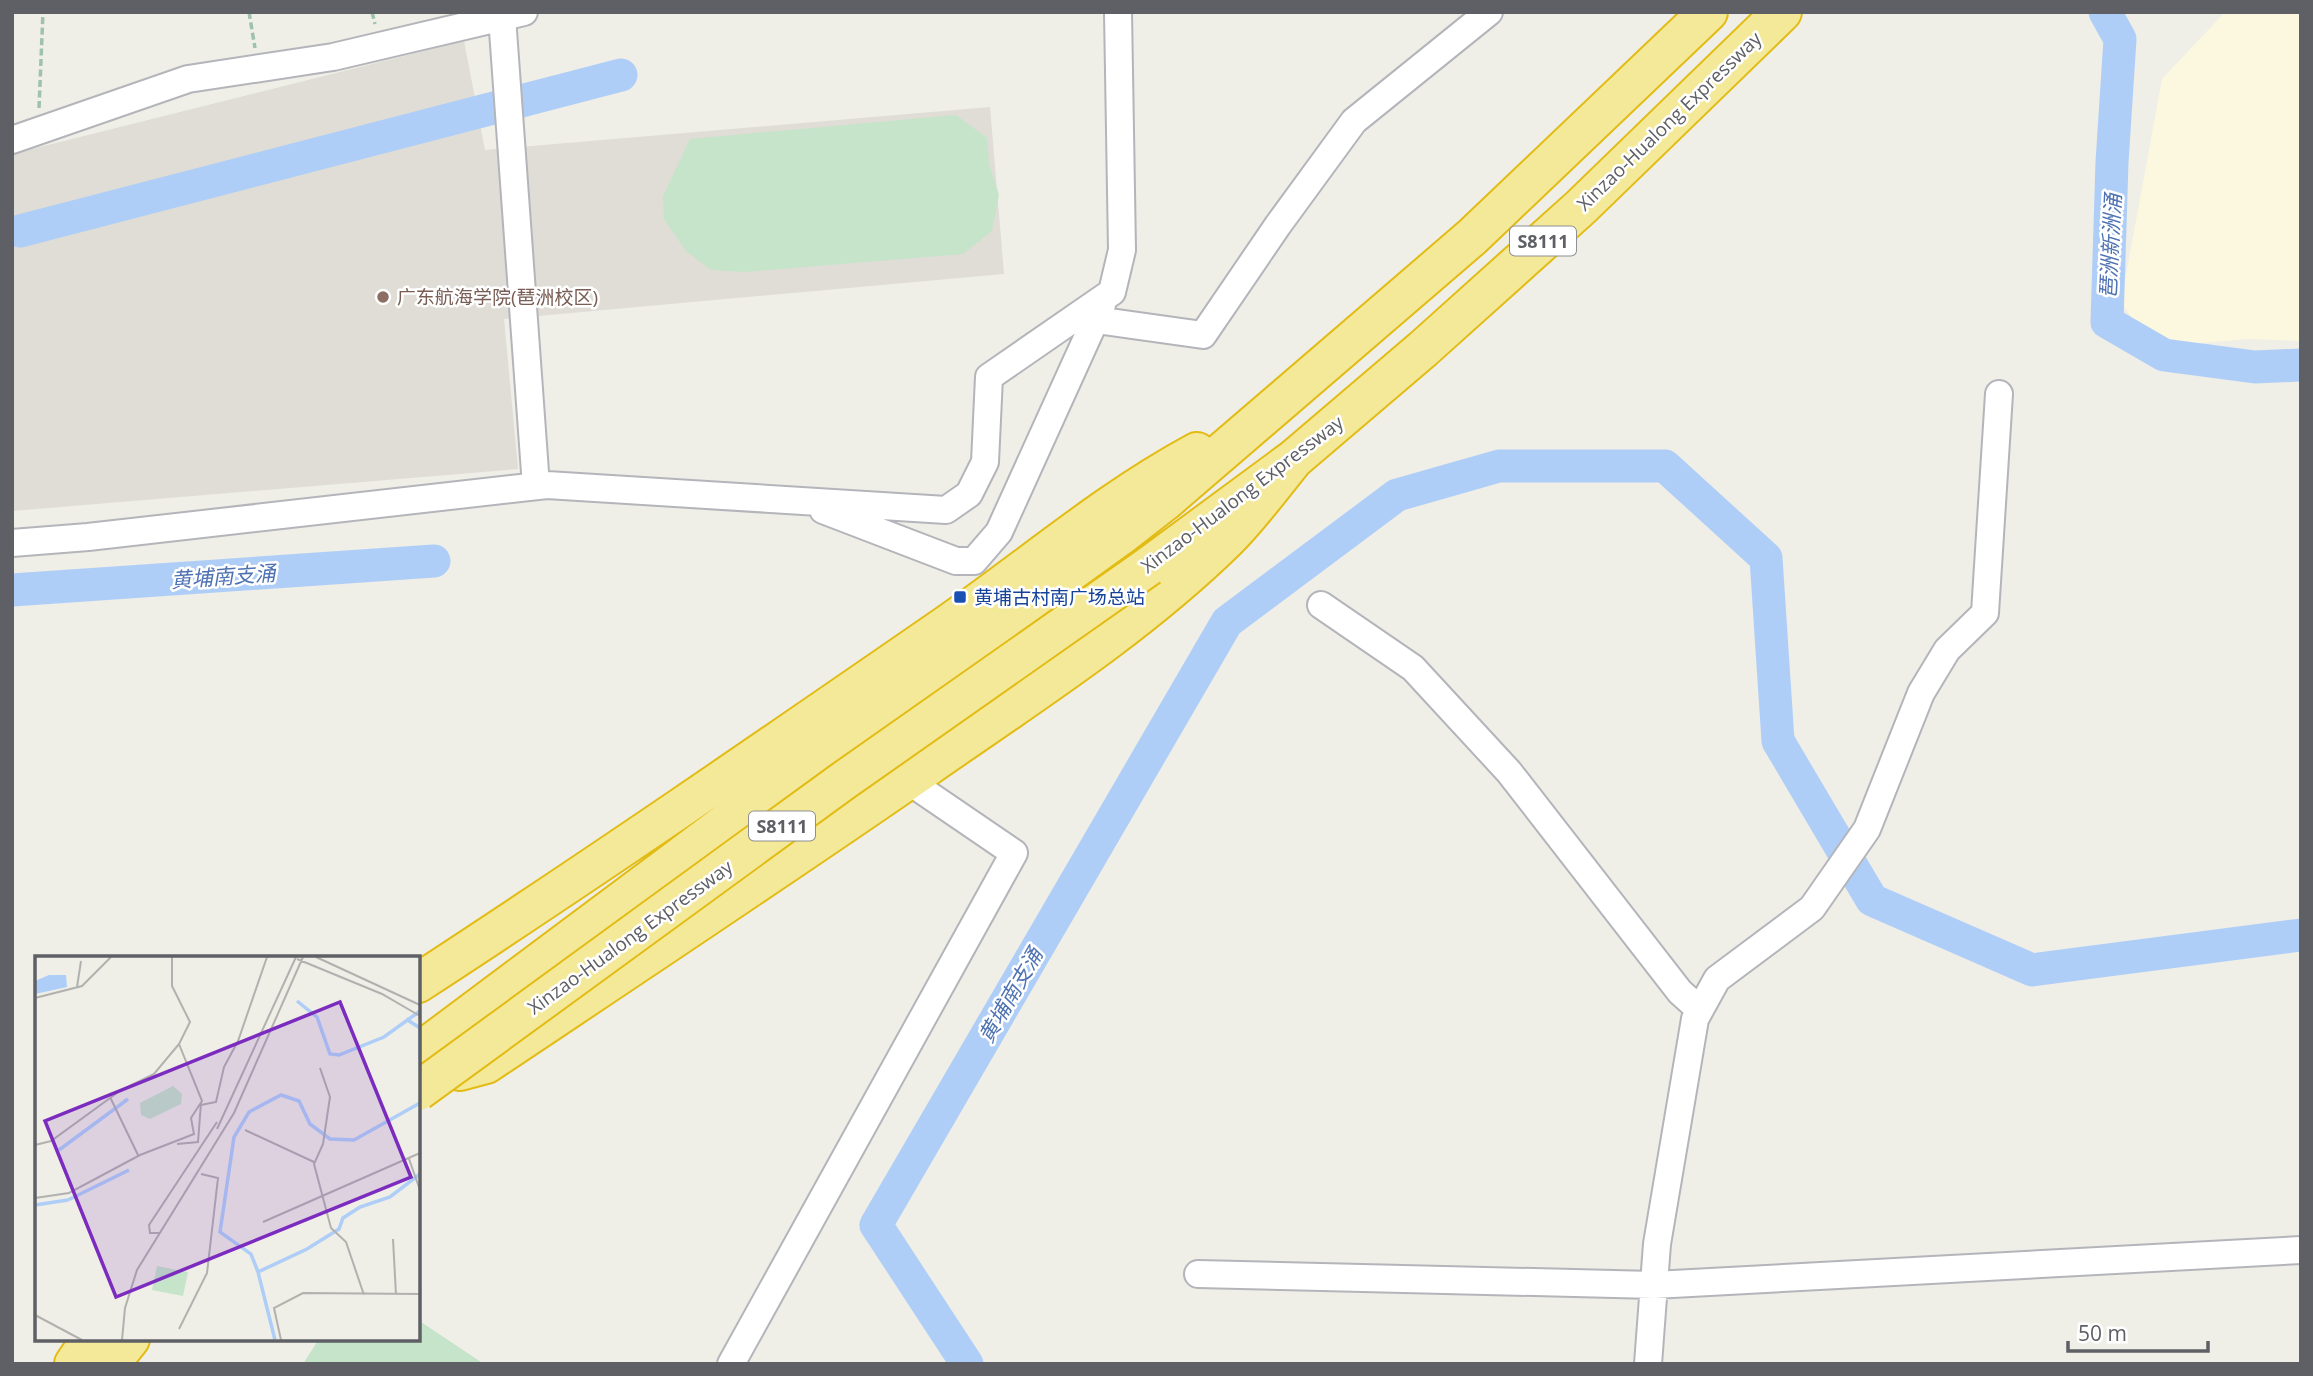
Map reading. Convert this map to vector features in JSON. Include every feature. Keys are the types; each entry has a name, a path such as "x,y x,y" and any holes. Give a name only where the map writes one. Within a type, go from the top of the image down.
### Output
{"highway":[{"name":"Xinzao-Hualong Expressway","path":"420,1052 821,752 1124,533 1472,237 1708,12"},
{"name":"Xinzao-Hualong Expressway","path":"420,1090 843,781 1149,566 1294,459 1423,349 1581,207 1782,12"},
{"path":"420,982 572,883 788,735 965,612 1144,481 1255,422"},
{"path":"420,1063 440,1075 486,1064 906,780 1085,656 1156,601 1226,540 1294,459"},
{"path":"74,1364 91,1341"},
{"path":"110,1364 128,1341"}],"street":[{"path":"798,501 956,561 974,561 999,532 1100,308 1112,292 1122,250 1118,12"},
{"path":"12,543 88,537 536,486 946,510 969,494 985,462 989,377 1100,308 1203,335 1278,225 1354,121 1489,12"},
{"path":"12,140 188,79 333,57 513,15 507,80 536,486"},
{"path":"1648,1364 1659,1231 1695,1020 1717,979 1812,908 1867,829 1921,693 1947,650 1985,613 1999,394"},
{"path":"1321,605 1413,668 1509,772 1680,992 1700,1010"},
{"path":"731,1364 1014,853 906,780"},
{"path":"1198,1274 1654,1285 2301,1250"}],"path":[{"path":"38,131 43,12"},
{"path":"248,12 259,68"}],"shaded area":[{"path":"2225,12 2301,12 2301,341 2251,339 2172,345 2145,338 2121,302 2162,79"},
{"name":"广东航海学院(琶洲校区)","path":"464,41 485,150 990,107 1004,274 504,319 518,469 12,511 12,154"}],"green space":[{"path":"956,115 987,138 989,164 999,195 992,231 963,254 745,272 711,270 686,251 664,219 663,196 690,139"},
{"path":"420,1321 484,1364 303,1364 318,1341 420,1341"}],"waterway":[{"name":"琶洲新洲涌","path":"2105,12 2120,39 2112,162 2107,322 2164,355 2255,367 2301,365"},
{"path":"20,231 621,75"},
{"path":"967,1364 876,1225 1227,622 1397,495 1499,466 1665,466 1766,558 1778,741 1872,900 2032,970 2301,935"},
{"name":"黄埔南支涌","path":"12,590 434,561"}],"place":[{"name":"广东航海学院(琶洲校区)","path":"383,297"},
{"name":"黄埔古村南广场总站","path":"960,597"}]}
